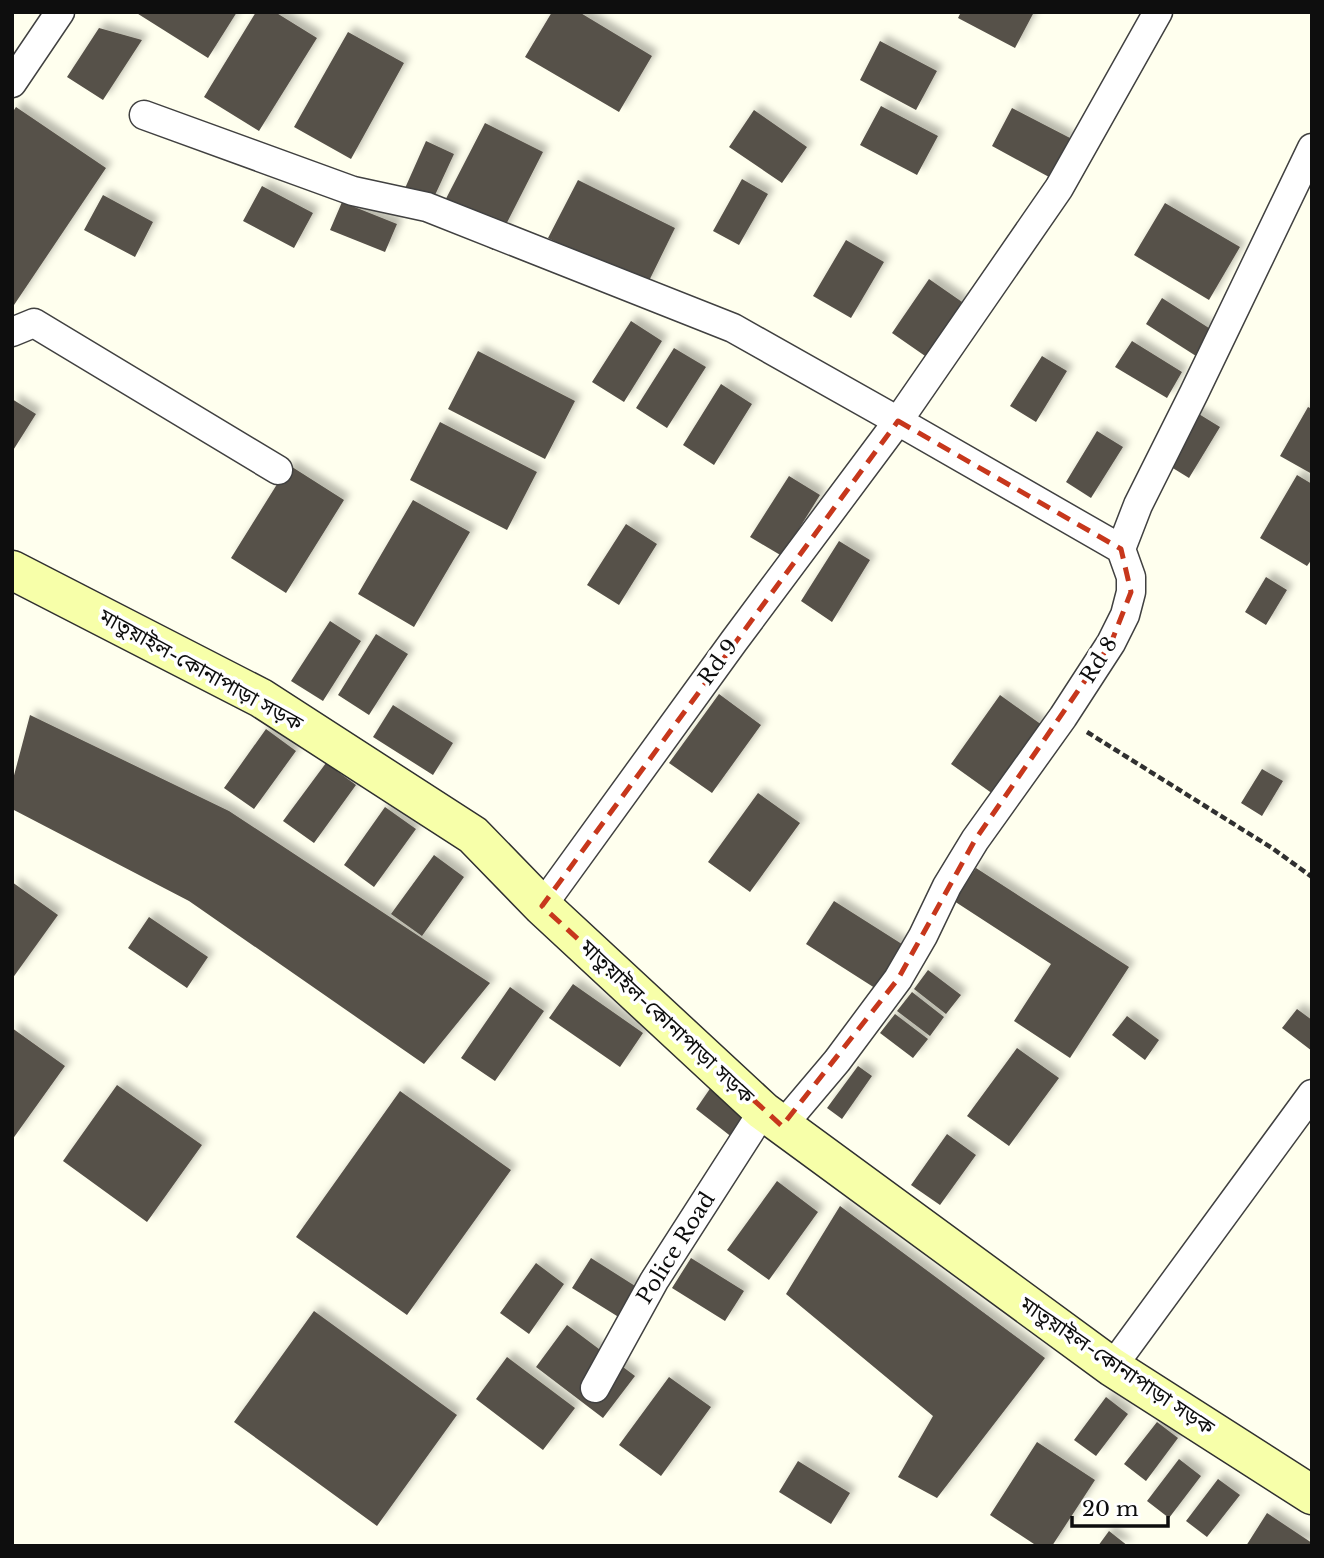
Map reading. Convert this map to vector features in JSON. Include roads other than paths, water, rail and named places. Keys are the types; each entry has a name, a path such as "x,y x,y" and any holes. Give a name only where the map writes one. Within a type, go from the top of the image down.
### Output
{"main road":[{"name":"মাতুয়াইল-কোনাপাড়া সড়ক","path":"12,570 261,698 473,835 542,906 773,1119 1112,1367 1312,1495"}],"street":[{"path":"12,83 60,12"},
{"name":"Rd 9","path":"542,906 898,421 1059,188 1158,12"},
{"path":"144,115 354,191 427,207 733,328 1121,549 1138,505 1312,148"},
{"path":"12,332 34,323 278,470"},
{"name":"Rd 8","path":"773,1119 837,1061 898,979 947,886 975,840 1063,717 1111,643 1125,615 1131,592 1131,577 1121,549"},
{"path":"1112,1367 1312,1094"},
{"name":"Police Road","path":"595,1388 653,1281 773,1119"}]}
